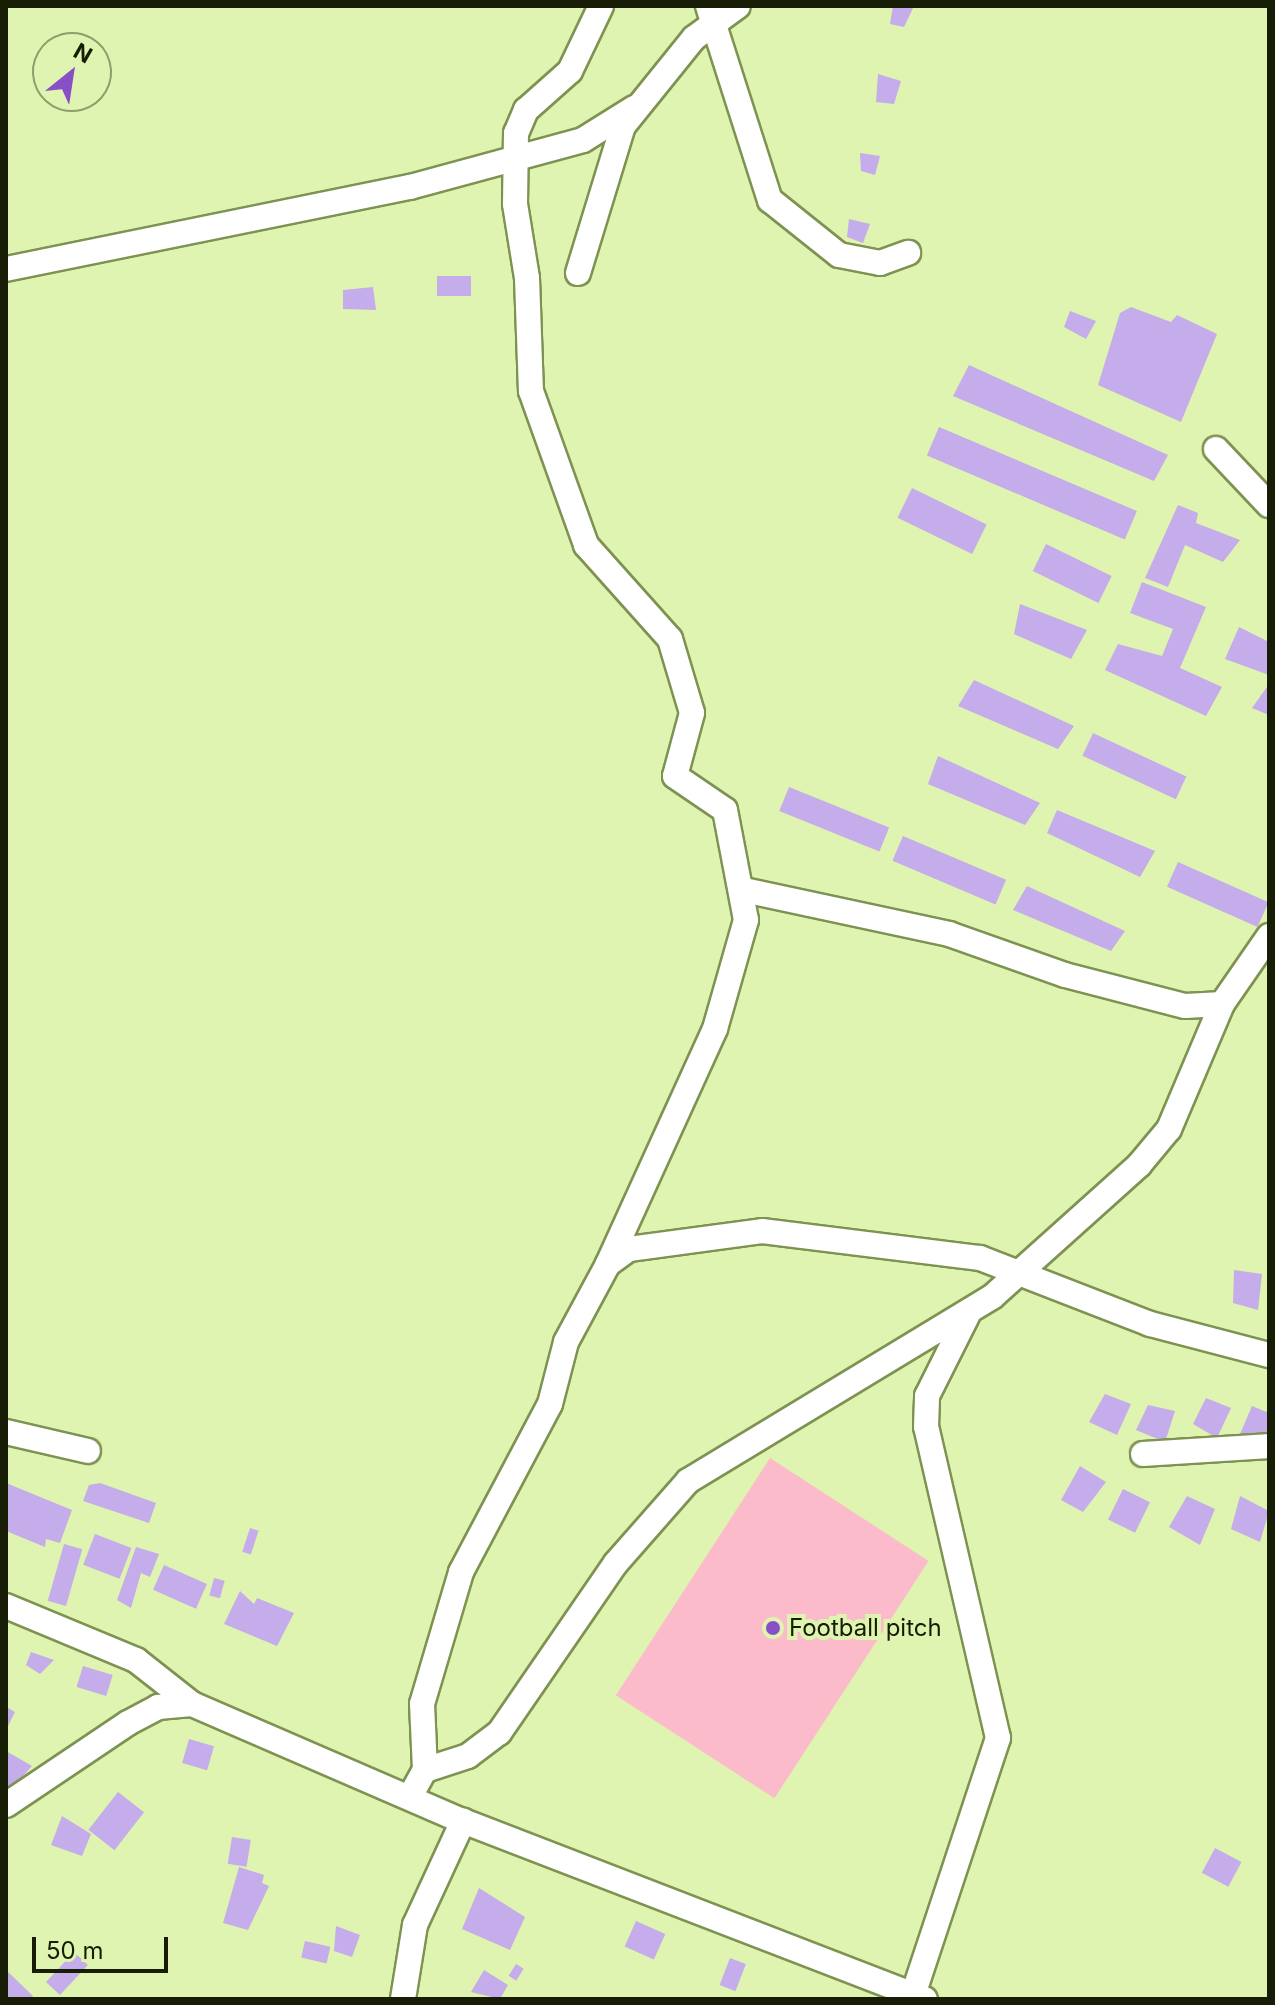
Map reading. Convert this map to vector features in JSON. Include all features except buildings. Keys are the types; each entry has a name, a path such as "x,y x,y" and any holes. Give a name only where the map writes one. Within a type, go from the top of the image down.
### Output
{"street":[{"path":"412,1793 425,1770 422,1704 461,1572 550,1404 566,1342 608,1264 738,969 744,890 725,810 675,776 692,713 670,639 645,604 596,560 550,455 531,391 515,160 521,119 570,71 601,6"},
{"path":"578,273 616,143 634,108 712,14 738,6"},
{"path":"712,14 770,200 839,255 880,263 908,253"},
{"path":"6,269 362,200 583,140 634,108"},
{"path":"1216,449 1269,505"},
{"path":"744,890 949,934 1065,975 1185,1006 1222,1004"},
{"path":"425,1770 468,1756 499,1733 616,1563 688,1481 968,1313 1159,1143 1222,1004 1269,936"},
{"path":"608,1264 642,1246 762,1231 980,1258 1138,1320 1269,1355"},
{"path":"6,1606 136,1660 192,1704 412,1793 463,1821 904,1995 998,1738 926,1427 938,1365 968,1313"},
{"path":"1239,1348 1269,1336"},
{"path":"6,1432 88,1451"},
{"path":"1143,1454 1269,1446"},
{"path":"6,1805 138,1717 192,1704"},
{"path":"402,1999 415,1925 463,1821"}],"shaded area":[{"name":"Football pitch","path":"770,1458 929,1561 774,1798 616,1695"}],"place":[{"name":"Football pitch","path":"773,1628"}]}
